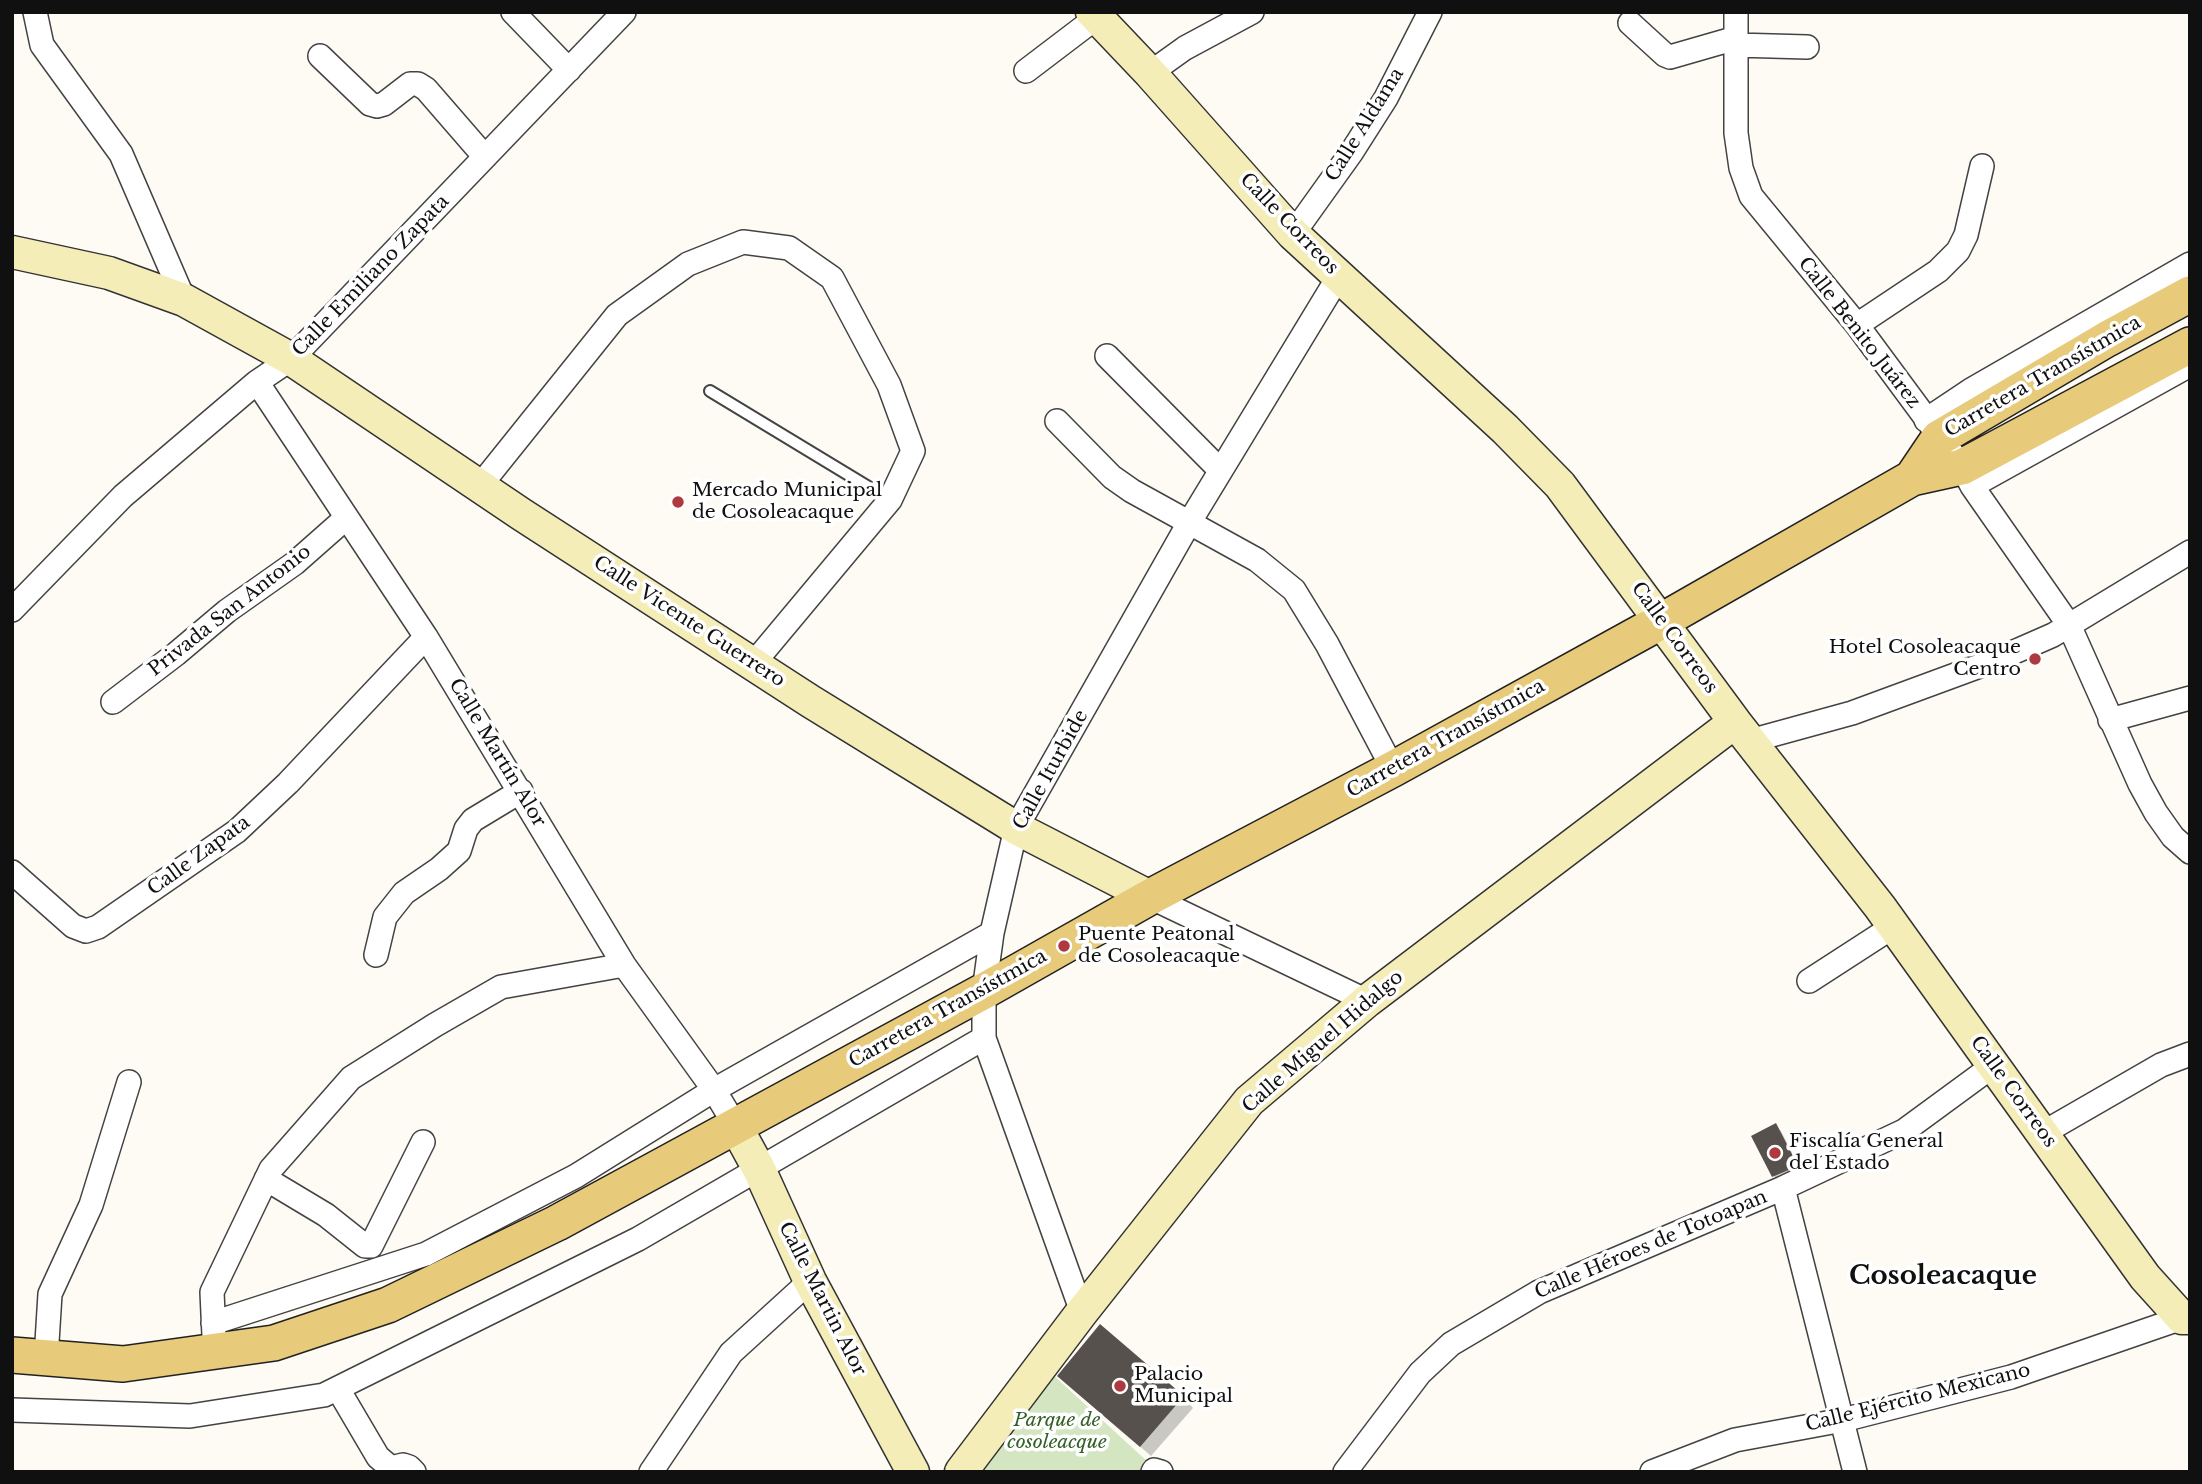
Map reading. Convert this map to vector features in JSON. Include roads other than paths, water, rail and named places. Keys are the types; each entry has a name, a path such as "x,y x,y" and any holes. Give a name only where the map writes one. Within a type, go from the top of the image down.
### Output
{"main road":[{"name":"Calle Correos","path":"1094,15 1150,73 1293,234 1505,429 1560,485 1743,732 1894,926 2145,1277 2186,1318"},
{"name":"Calle Vicente Guerrero","path":"12,252 108,273 184,300 291,359 479,487 753,664 1016,828 1150,897"},
{"name":"Carretera Transístmica","path":"1912,478 1933,429 2190,294"},
{"name":"Carretera Transístmica","path":"29,1357 123,1364 214,1337 274,1343 388,1305 556,1223 984,991 1150,897 1393,769 1660,622 1912,478 1967,476 2190,345"},
{"name":"Calle Miguel Hidalgo","path":"961,1472 1082,1312 1249,1101 1367,1001 1743,732"},
{"name":"Calle Martin Alor","path":"735,1125 759,1169 810,1281 913,1472"}],"street":[{"path":"35,12 42,45 121,154 184,300"},
{"path":"513,12 569,69"},
{"name":"Calle Emiliano Zapata","path":"12,610 123,496 257,382 291,359 624,12"},
{"path":"1150,73 1185,48 1252,12"},
{"name":"Calle Aldama","path":"1293,234 1351,153 1386,98 1430,12"},
{"name":"Calle Benito Juárez","path":"1736,12 1737,133 1741,168 1751,196 1857,326 1967,476 2069,625 2140,784 2156,813 2173,836 2190,852"},
{"path":"1026,71 1094,15"},
{"path":"1630,23 1670,57 1736,42 1807,47"},
{"path":"320,56 370,104 384,104 410,83 418,84 426,89 485,157"},
{"path":"1857,326 1938,271 1958,250 1966,235 1982,166"},
{"path":"479,487 617,315 688,264 743,242 789,248 832,278 889,384 913,451 890,500 753,664"},
{"path":"1933,429 1982,383 2190,264"},
{"name":"Calle Iturbide","path":"1082,1312 984,1038 984,991 992,933 1016,828 1220,470 1339,276"},
{"path":"1107,356 1220,470"},
{"path":"1967,476 2190,365"},
{"name":"Calle Martín Alor","path":"257,382 426,637 624,965 714,1090 735,1125"},
{"path":"1057,421 1112,477 1132,491 1257,559 1294,590 1327,645 1393,769"},
{"name":"Privada San Antonio","path":"113,702 227,611 295,563 346,518"},
{"path":"1743,732 1852,713 1996,660 2053,635 2190,552"},
{"name":"Calle Zapata","path":"12,872 73,926 86,931 98,928 237,831 288,783 426,637"},
{"path":"2110,720 2190,698"},
{"path":"376,955 385,917 404,893 439,869 459,851 466,830 473,820 521,791"},
{"name":"Calle Vicente Guerrero","path":"1150,897 1367,1001"},
{"path":"1809,981 1894,926"},
{"path":"624,965 501,986 351,1077 271,1169 212,1292 214,1337 426,1254 576,1176 714,1090 992,933"},
{"path":"12,1410 190,1416 324,1395 638,1239 984,1038"},
{"path":"2043,1133 2161,1065 2190,1054"},
{"name":"Calle Héroes de Totoapan","path":"1345,1472 1420,1373 1451,1344 1539,1292 1783,1188 1904,1130 1994,1065"},
{"path":"29,1357 50,1294 91,1205 129,1082"},
{"path":"266,1179 326,1215 365,1246 371,1247 424,1142"},
{"path":"1783,1188 1855,1472"},
{"path":"651,1472 731,1353 810,1281"},
{"name":"Calle Ejército Mexicano","path":"1652,1472 1735,1440 1843,1420 2011,1377 2186,1318"},
{"path":"338,1389 378,1457 391,1468 409,1466 414,1472"},
{"path":"1153,1472 1161,1472"}],"lane":[{"path":"710,391 890,500"}],"place":[{"name":"Mercado Municipal de Cosoleacaque","path":"678,502"},
{"name":"Hotel Cosoleacaque Centro","path":"2035,659"},
{"name":"Puente Peatonal de Cosoleacaque","path":"1064,946"},
{"name":"Fiscalía General del Estado","path":"1775,1153"},
{"name":"Palacio Municipal","path":"1120,1386"}],"district":[{"name":"Cosoleacaque","path":"1943,1277"}],"park label":[{"name":"Parque de cosoleacque","path":"1057,1432"}]}
